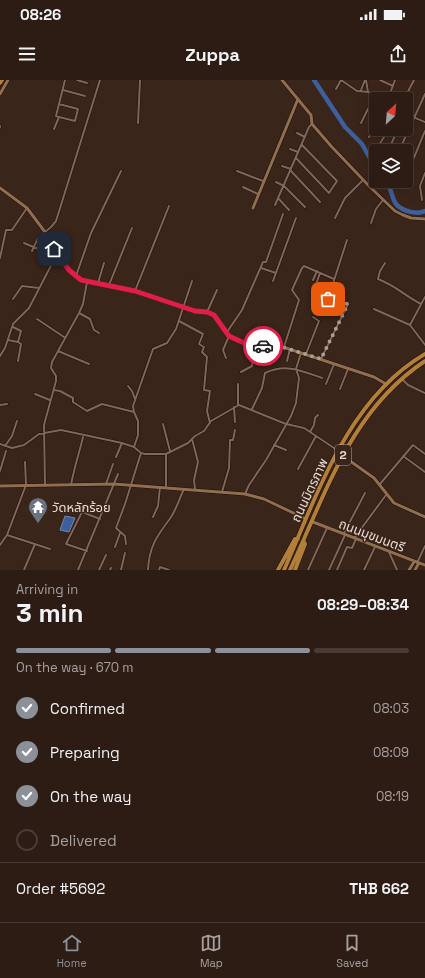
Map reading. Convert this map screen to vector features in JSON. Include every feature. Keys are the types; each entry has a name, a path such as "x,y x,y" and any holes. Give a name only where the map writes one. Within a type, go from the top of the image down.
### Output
{"highway":[{"name":"ถนนมิตรภาพ","path":"284,570 338,451 360,414 386,384 425,354"},
{"name":"ถนนมิตรภาพ","path":"290,570 343,456 364,418 384,394 401,378 425,361"},
{"path":"278,570 295,539 298,539"},
{"path":"295,570 305,544 304,542"}],"street":[{"path":"0,94 8,80"},
{"path":"60,104 78,109 75,121 56,116 65,80"},
{"path":"77,80 87,82"},
{"path":"32,250 38,238 56,221 60,202 93,109 100,80"},
{"path":"138,123 140,80"},
{"path":"282,80 311,115 312,124 383,200 403,215 412,218 425,219"},
{"path":"336,89 341,80 352,88 368,92 365,80"},
{"path":"361,91 365,80"},
{"path":"380,80 393,86"},
{"path":"391,92 395,80"},
{"path":"408,92 414,80"},
{"path":"63,90 85,96"},
{"path":"401,144 425,94"},
{"path":"253,208 298,99"},
{"path":"361,123 369,107"},
{"path":"54,129 59,117"},
{"path":"414,118 425,122"},
{"path":"275,205 312,124"},
{"path":"413,160 425,131"},
{"path":"297,133 305,137"},
{"path":"296,158 329,193 337,181 302,145"},
{"path":"290,149 298,152"},
{"path":"282,166 291,170 320,202"},
{"path":"75,277 91,233 121,171"},
{"path":"237,171 264,181"},
{"path":"422,200 420,186 425,173"},
{"path":"335,218 345,198 363,180"},
{"path":"276,182 284,186 305,207"},
{"path":"243,187 258,194"},
{"path":"0,188 27,208 45,232 57,254 75,277 87,282 135,291 182,308 207,312 214,315 229,336 244,343 284,347 374,377 386,384"},
{"path":"278,198 289,210"},
{"path":"371,223 376,209 383,200"},
{"path":"135,291 169,206"},
{"path":"0,258 4,248 3,239 6,230 12,230 27,208"},
{"path":"226,333 242,310 263,262 266,262 283,214"},
{"path":"273,281 296,218"},
{"path":"109,285 132,228"},
{"path":"321,359 348,304 327,299 347,240"},
{"path":"24,243 43,251"},
{"path":"0,356 8,340 12,327 29,308 57,254"},
{"path":"98,283 104,263"},
{"path":"385,263 380,271 378,279 394,286 406,296 421,304"},
{"path":"284,347 287,332 299,300 292,290 304,266 334,279"},
{"path":"260,268 276,273"},
{"path":"313,280 317,271"},
{"path":"314,296 313,293 320,273"},
{"path":"134,447 138,435 138,421 134,412 135,400 153,349 167,343 179,321 192,281"},
{"path":"45,486 44,425 54,390 56,376 51,368 64,338 83,304 87,282"},
{"path":"13,299 22,286 39,288"},
{"path":"207,312 217,290"},
{"path":"410,325 425,297"},
{"path":"374,309 410,325 425,345"},
{"path":"79,313 90,319 94,330 99,333"},
{"path":"306,354 319,321 313,317"},
{"path":"38,319 64,338"},
{"path":"179,321 202,334 199,344 204,347 202,352 207,357 204,390 210,392 207,411 210,423"},
{"path":"12,327 22,332 18,342"},
{"path":"226,358 224,350 229,336"},
{"path":"8,340 21,344 18,361"},
{"path":"241,372 252,366 255,345"},
{"path":"287,361 290,349"},
{"path":"58,351 89,364"},
{"path":"245,494 249,484 286,424 296,403 299,378 296,369 301,352"},
{"path":"326,384 334,364"},
{"path":"252,410 262,388 265,372 276,368 296,369 322,378"},
{"path":"340,389 348,369"},
{"path":"401,378 408,385 425,394"},
{"path":"238,384 238,405"},
{"path":"128,386 132,391 135,400"},
{"path":"54,390 70,395 74,402 87,411 102,404 134,412"},
{"path":"35,394 50,400"},
{"path":"0,405 7,404"},
{"path":"0,444 12,448 24,445 35,436 61,430 122,443 134,447 141,453 166,454 204,431 210,423 227,414 238,405 286,424 297,425 338,451"},
{"path":"234,407 235,422"},
{"path":"310,432 315,418 318,415"},
{"path":"5,446 12,436 17,421"},
{"path":"163,424 170,451"},
{"path":"222,492 228,468 230,440 233,440 235,430"},
{"path":"298,469 316,436"},
{"path":"70,485 75,465 78,462 82,437"},
{"path":"192,439 198,462 194,480 194,489"},
{"path":"116,457 122,443"},
{"path":"379,485 413,444 425,454"},
{"path":"274,445 286,450"},
{"path":"0,471 6,451"},
{"path":"126,544 125,536 116,528 141,453"},
{"path":"166,454 168,470 166,488"},
{"path":"343,456 374,478 386,495 394,502 425,517"},
{"path":"403,456 425,472"},
{"path":"0,545 1,540 7,535 26,485 25,462"},
{"path":"106,484 113,464"},
{"path":"78,570 118,474"},
{"path":"0,486 114,484 245,494 264,499 307,519"},
{"path":"153,517 158,506 160,487"},
{"path":"148,570 148,554 163,526 169,520 184,489"},
{"path":"329,570 344,535 365,493"},
{"path":"337,570 347,547 352,548 355,539 386,495"},
{"path":"87,551 66,544 82,512 100,519"},
{"name":"ถนนมุขมนตรี","path":"313,522 425,565"},
{"path":"308,570 326,528"},
{"path":"115,547 120,533"},
{"path":"7,535 50,549"},
{"path":"24,570 35,544"},
{"path":"415,570 425,546"},
{"path":"364,570 375,547"},
{"path":"389,552 397,570"},
{"path":"121,570 125,553"},
{"path":"99,570 106,555"},
{"path":"409,570 417,563"},
{"path":"332,564 338,567"},
{"path":"159,570 160,567 168,570"}],"water":[{"path":"65,516 75,518 69,532 60,530"}],"waterway":[{"path":"314,80 345,127 362,144 369,156"},
{"path":"389,188 394,201 399,206 406,210 418,213 425,211"}],"way so far":[{"path":"263,346 282,347 321,359 348,304 328,299"}],"place":[{"name":"วัดหลักร้อย","path":"38,524"}],"route":[{"path":"54,249 75,277 81,280 135,291 182,308 207,312 214,315 229,336 244,343 263,346"}]}
